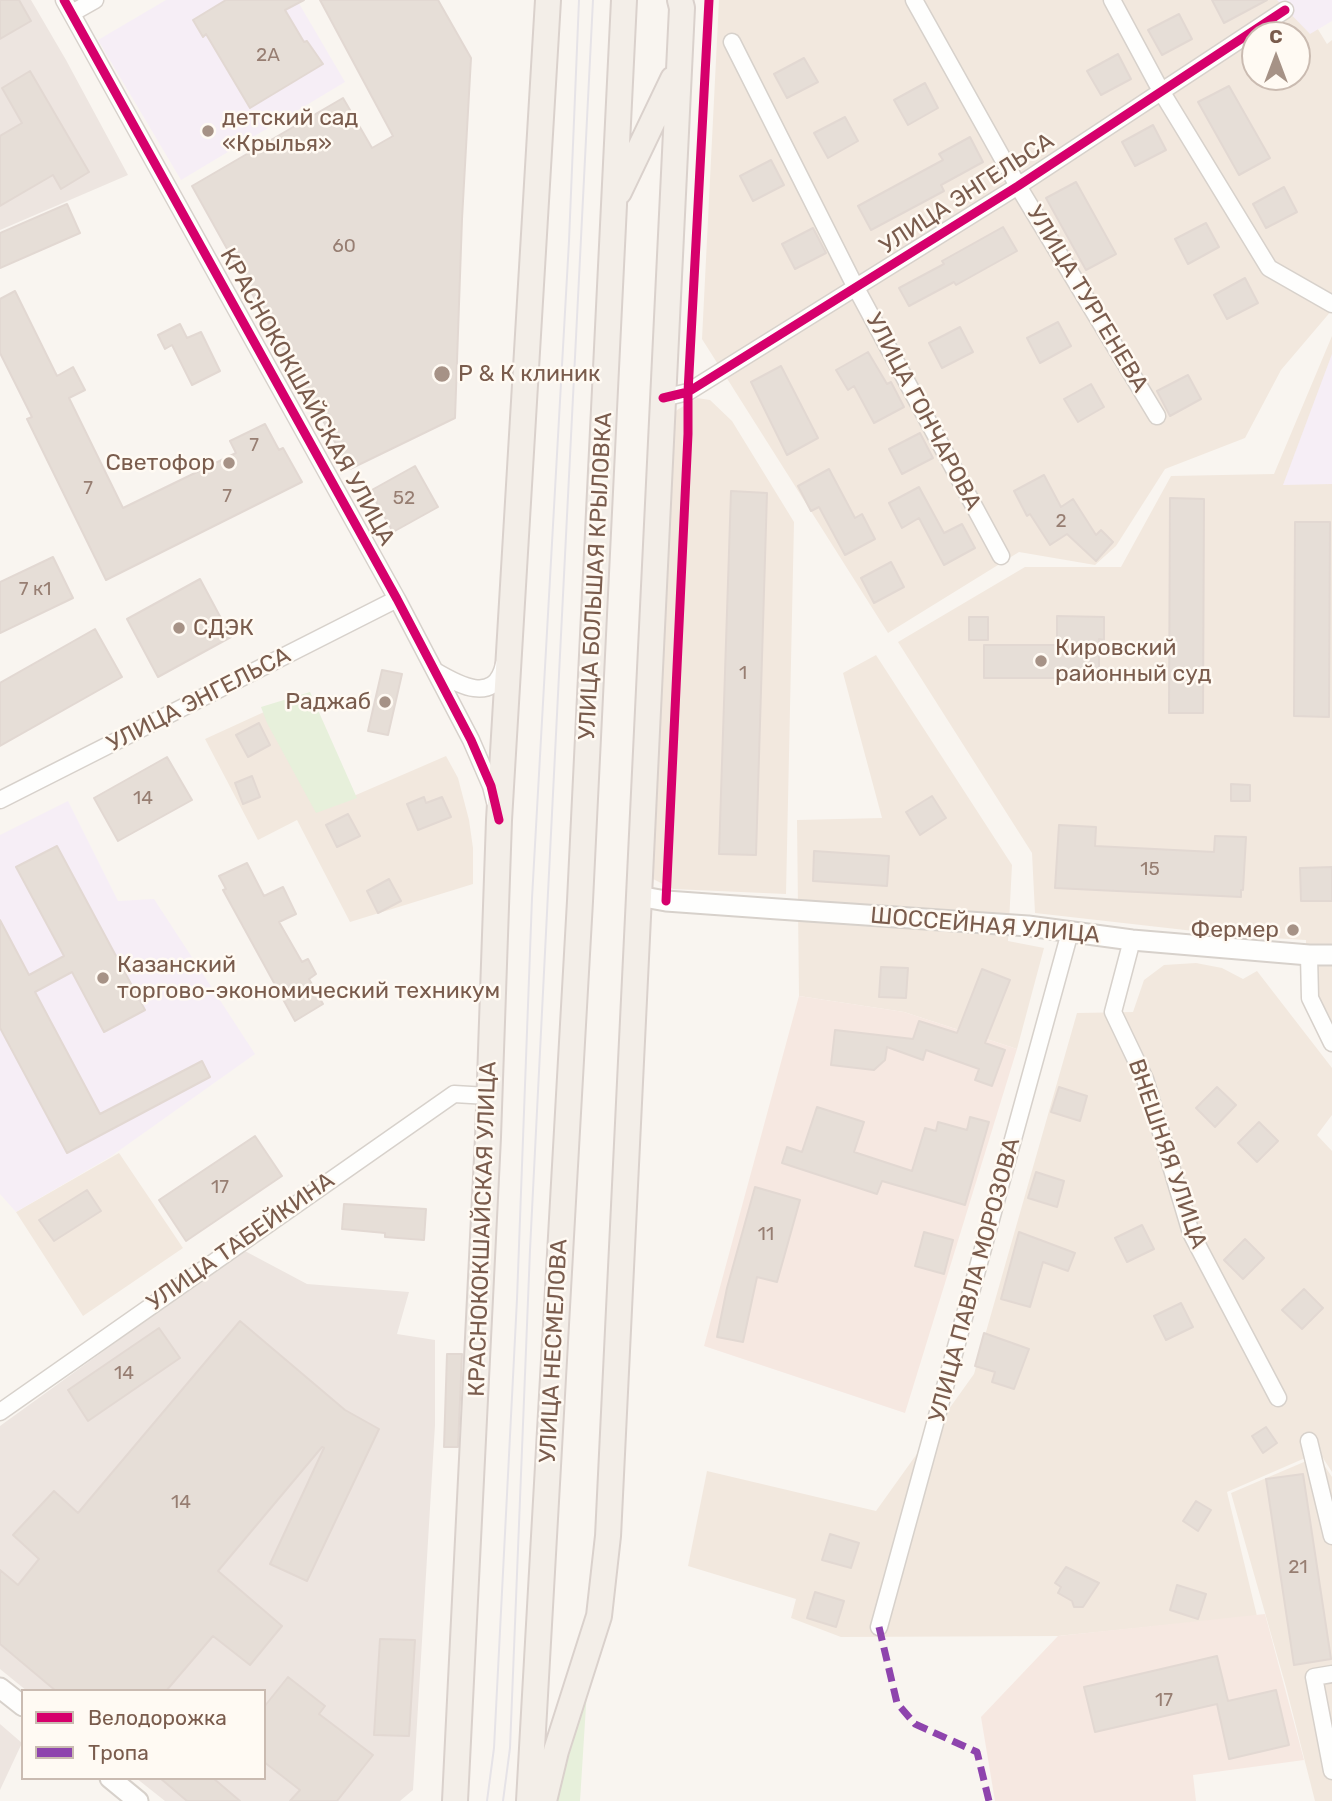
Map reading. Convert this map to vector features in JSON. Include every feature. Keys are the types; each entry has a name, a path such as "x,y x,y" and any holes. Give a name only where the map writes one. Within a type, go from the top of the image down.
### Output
{"main road":[{"path":"499,820 548,0"},
{"name":"УЛИЦА БОЛЬШАЯ КРЫЛОВКА","path":"580,901 624,0"},
{"path":"544,1801 555,1751 599,1616 608,1536 669,233 682,8 680,0"},
{"path":"615,201 679,66"},
{"name":"КРАСНОКОКШАЙСКАЯ УЛИЦА","path":"455,1801 469,1549 499,820"},
{"name":"УЛИЦА НЕСМЕЛОВА","path":"529,1801 580,901"}],"street":[{"path":"68,7 96,0"},
{"name":"УЛИЦА ТУРГЕНЕВА","path":"914,0 1018,186 1157,416"},
{"path":"1112,0 1161,91 1269,268 1331,299"},
{"name":"КРАСНОКОКШАЙСКАЯ УЛИЦА","path":"68,7 397,599 485,770 499,820"},
{"name":"УЛИЦА ЭНГЕЛЬСА","path":"663,398 688,392 856,288 1018,186 1285,10"},
{"name":"УЛИЦА ГОНЧАРОВА","path":"732,42 856,288 1001,556"},
{"name":"УЛИЦА ЭНГЕЛЬСА","path":"0,800 397,599"},
{"path":"435,671 466,688 485,687 494,683 503,669 510,617"},
{"name":"ШОССЕЙНАЯ УЛИЦА","path":"638,896 666,901 1028,926 1132,940 1309,956 1332,955"},
{"name":"УЛИЦА ПАВЛА МОРОЗОВА","path":"879,1627 1070,932"},
{"name":"ВНЕШНЯЯ УЛИЦА","path":"1132,940 1113,1012 1145,1079 1191,1233 1278,1398"},
{"path":"1309,956 1310,998 1332,1043"},
{"name":"УЛИЦА ТАБЕЙКИНА","path":"0,1412 454,1094 488,1096"},
{"path":"1309,1441 1332,1536"},
{"path":"1332,1674 1314,1678 1332,1771"},
{"path":"0,1688 21,1704"},
{"path":"112,1780 138,1801"}],"shaded area":[{"path":"0,0 31,0 128,175 0,230"},
{"name":"детский сад «Крылья»","path":"166,0 297,0 345,82 181,180 98,40"},
{"path":"719,0 1300,0 1327,44 1332,40 1332,310 1281,370 1245,438 1165,469 1116,546 1095,565 1019,552 888,633 702,339"},
{"path":"1277,0 1332,0 1332,21 1311,33 1311,21 1297,21"},
{"path":"1332,336 1332,1052 1328,1052 1306,1002 1306,940 1238,936 1035,913 1032,853 898,642 1025,567 1121,567 1171,476 1274,474"},
{"path":"1332,354 1332,484 1283,485"},
{"path":"697,398 710,400 732,421 794,522 786,894 673,889 651,878 666,428 677,410"},
{"path":"876,655 1012,865 1008,941 1044,948 1017,1049 904,1012 799,996 797,820 882,818 843,673"},
{"path":"264,712 319,811 446,756 458,778 469,820 473,848 473,884 350,922 297,820 258,840 205,739"},
{"name":"Казанский торгово-экономический техникум","path":"68,801 118,901 154,899 255,1054 110,1157 16,1212 0,1194 0,835"},
{"path":"1196,963 1222,968 1243,979 1257,971 1332,1068 1332,1115 1317,1135 1332,1151 1332,1472 1319,1452 1227,1492 1257,1616 1058,1636 841,1637 791,1618 796,1599 688,1566 707,1471 876,1511 974,1374 1077,1013 1133,1012 1144,980 1164,965"},
{"path":"799,996 904,1012 1017,1049 905,1413 704,1346"},
{"path":"119,1153 183,1248 83,1316 16,1212"},
{"path":"243,1250 307,1284 409,1292 397,1334 435,1340 435,1425 413,1790 400,1801 165,1801 139,1780 266,1780 266,1689 25,1689 0,1669 0,1426"},
{"path":"1318,1456 1332,1477 1332,1801 1315,1801 1231,1493"},
{"path":"1265,1614 1304,1760 1193,1775 1196,1801 995,1801 981,1717 1058,1636"},
{"path":"0,1724 21,1742 21,1745 0,1790"}],"green space":[{"path":"310,692 357,798 316,813 261,707"},
{"path":"587,1690 580,1801 550,1801"}],"building":[{"path":"0,0 19,0 31,21 0,39"},
{"path":"226,0 304,0 285,10 304,42 307,41 323,64 250,108 206,34 203,37 193,20"},
{"path":"320,0 438,0 471,58 455,418 350,469 192,186 343,98 372,148 393,136"},
{"path":"1212,0 1267,0 1224,23"},
{"path":"1179,14 1192,39 1162,55 1148,30"},
{"path":"1118,54 1131,79 1101,95 1087,71"},
{"path":"804,58 818,82 787,98 774,74"},
{"path":"30,71 89,172 61,189 53,175 0,206 0,136 22,123 2,88"},
{"path":"925,83 938,108 908,125 894,100"},
{"path":"1229,86 1270,158 1239,175 1198,102"},
{"path":"845,117 858,141 828,158 814,133"},
{"path":"1153,125 1166,150 1135,166 1122,142"},
{"path":"970,137 983,162 941,185 944,191 871,230 858,206 943,160 939,154"},
{"path":"771,160 784,185 753,201 740,176"},
{"path":"1076,182 1116,254 1086,270 1046,198"},
{"path":"1284,187 1297,212 1266,228 1253,204"},
{"path":"67,204 80,233 0,268 0,233"},
{"path":"1206,223 1219,247 1188,264 1175,239"},
{"path":"1003,227 1017,251 956,285 954,282 909,306 899,288"},
{"path":"813,228 826,253 795,269 782,244"},
{"path":"1245,278 1258,303 1227,319 1214,295"},
{"path":"15,291 57,376 73,367 85,390 69,398 123,508 236,453 230,441 265,424 279,450 283,448 302,482 106,580 27,419 32,417 0,353 0,299"},
{"path":"1058,322 1071,346 1040,363 1027,338"},
{"path":"180,324 187,338 201,332 220,371 192,385 172,345 165,349 158,335"},
{"path":"960,327 973,352 942,368 929,343"},
{"path":"868,352 887,384 891,382 904,407 874,423 854,386 848,390 836,370"},
{"path":"781,366 818,438 787,455 751,382"},
{"path":"1188,375 1201,399 1170,416 1157,391"},
{"path":"1091,384 1104,407 1078,422 1064,399"},
{"path":"920,433 933,458 902,474 889,449"},
{"path":"415,466 438,507 393,532 370,491"},
{"path":"829,469 855,518 862,514 875,539 845,555 819,507 811,511 798,486"},
{"path":"1044,475 1061,507 1073,499 1096,535 1101,530 1113,542 1096,561 1067,534 1050,545 1030,514 1027,516 1014,491"},
{"path":"919,487 944,533 962,524 975,548 944,565 919,518 902,528 889,503"},
{"path":"731,491 767,493 756,855 719,854"},
{"path":"1170,498 1204,499 1203,713 1169,713"},
{"path":"1295,522 1330,522 1329,717 1294,716"},
{"path":"53,557 73,598 0,633 0,582"},
{"path":"891,562 904,587 874,603 861,578"},
{"name":"СДЭК","path":"200,579 231,637 158,677 127,619"},
{"name":"Кировский районный суд","path":"1057,616 1104,617 1104,640 1099,639 1099,678 984,678 984,645 1057,645"},
{"path":"969,617 988,617 988,640 969,640"},
{"path":"95,629 122,677 0,746 0,683"},
{"name":"Раджаб","path":"382,670 402,674 388,735 368,731"},
{"path":"259,723 270,745 248,757 236,735"},
{"path":"167,757 192,800 118,841 94,798"},
{"path":"252,776 260,797 243,804 235,783"},
{"path":"1231,784 1250,785 1250,801 1231,801"},
{"path":"932,796 946,818 920,835 906,812"},
{"path":"424,797 426,803 442,797 451,817 418,830 407,804"},
{"path":"348,814 360,836 337,847 326,825"},
{"path":"1059,825 1096,827 1095,846 1214,852 1215,836 1246,837 1241,897 1055,888"},
{"path":"57,846 145,1010 104,1032 72,972 35,992 100,1114 202,1061 210,1077 67,1153 0,1028 0,920 29,975 64,956 16,867"},
{"path":"814,851 889,856 887,886 813,881"},
{"path":"247,863 264,896 283,887 296,914 279,922 302,962 308,959 316,974 309,979 323,1004 295,1021 223,890 226,889 219,876"},
{"path":"1332,867 1332,901 1301,901 1300,868"},
{"path":"389,879 401,901 378,913 367,891"},
{"path":"881,967 908,968 906,998 879,997"},
{"path":"982,969 1010,980 985,1043 1005,1050 992,1086 975,1080 979,1069 926,1050 923,1060 887,1047 885,1060 874,1070 831,1065 835,1030 913,1039 919,1021 957,1033"},
{"path":"1059,1087 1087,1096 1080,1121 1051,1112"},
{"path":"1217,1087 1236,1105 1215,1127 1196,1108"},
{"path":"817,1107 864,1122 854,1152 912,1171 925,1128 936,1131 938,1122 967,1130 970,1117 989,1122 965,1205 882,1181 877,1194 782,1163 787,1147 802,1152"},
{"path":"1259,1122 1278,1141 1257,1162 1238,1143"},
{"path":"255,1136 282,1176 186,1241 159,1200"},
{"path":"1036,1172 1064,1181 1057,1207 1028,1198"},
{"path":"755,1187 800,1200 777,1282 757,1277 743,1342 717,1337 727,1288"},
{"path":"87,1190 101,1211 54,1241 39,1220"},
{"path":"344,1204 426,1209 424,1240 385,1237 385,1233 342,1229"},
{"path":"1142,1225 1154,1249 1127,1262 1115,1238"},
{"path":"924,1232 953,1240 944,1274 915,1266"},
{"path":"1019,1232 1075,1253 1068,1271 1043,1262 1030,1307 1001,1299"},
{"path":"1245,1239 1264,1258 1243,1279 1224,1260"},
{"path":"1304,1289 1323,1308 1302,1329 1282,1310"},
{"path":"1181,1303 1193,1327 1166,1340 1154,1316"},
{"path":"240,1321 345,1410 379,1429 307,1581 270,1564 324,1448 322,1447 218,1571 282,1626 250,1665 213,1636 168,1689 54,1689 0,1644 0,1570 18,1585 39,1559 13,1535 54,1491 78,1513"},
{"path":"159,1328 180,1358 88,1421 68,1390"},
{"path":"984,1333 1029,1349 1014,1389 992,1382 995,1372 975,1366"},
{"path":"447,1354 462,1354 458,1447 444,1447"},
{"path":"1266,1427 1277,1443 1263,1453 1252,1436"},
{"path":"1303,1474 1331,1659 1294,1665 1266,1479"},
{"path":"1196,1501 1211,1510 1198,1531 1183,1521"},
{"path":"830,1534 859,1543 851,1568 822,1560"},
{"path":"1066,1567 1099,1583 1083,1607 1074,1607 1072,1601 1058,1593 1061,1587 1055,1583"},
{"path":"1177,1585 1206,1594 1198,1619 1170,1610"},
{"path":"815,1592 844,1601 836,1627 807,1618"},
{"path":"380,1639 415,1640 409,1736 374,1735"},
{"path":"1217,1656 1228,1701 1276,1690 1289,1745 1229,1759 1217,1704 1095,1732 1084,1687"},
{"path":"288,1677 325,1706 319,1714 373,1755 337,1801 290,1801 300,1790 266,1764 266,1704"},
{"path":"162,1780 215,1780 240,1801 187,1801"}],"tram line":[{"path":"487,1801 494,1748 517,1299 532,898 569,241 579,0"},
{"path":"503,1801 510,1748 530,1250 593,0"}],"marked path":[{"path":"879,1627 897,1703 915,1724 977,1752 989,1801"}],"cycle path":[{"path":"64,0 397,599 471,740 491,786 499,820"},
{"path":"666,901 688,392 709,0"},
{"path":"663,398 688,392 1018,186 1285,10"}],"place":[{"name":"детский сад «Крылья»","path":"208,131"},
{"name":"Р & К клиник","path":"442,374"},
{"name":"Светофор","path":"229,463"},
{"name":"СДЭК","path":"179,628"},
{"name":"Кировский районный суд","path":"1041,661"},
{"name":"Раджаб","path":"385,702"},
{"name":"Фермер","path":"1293,930"},
{"name":"Казанский торгово-экономический техникум","path":"103,978"}]}
